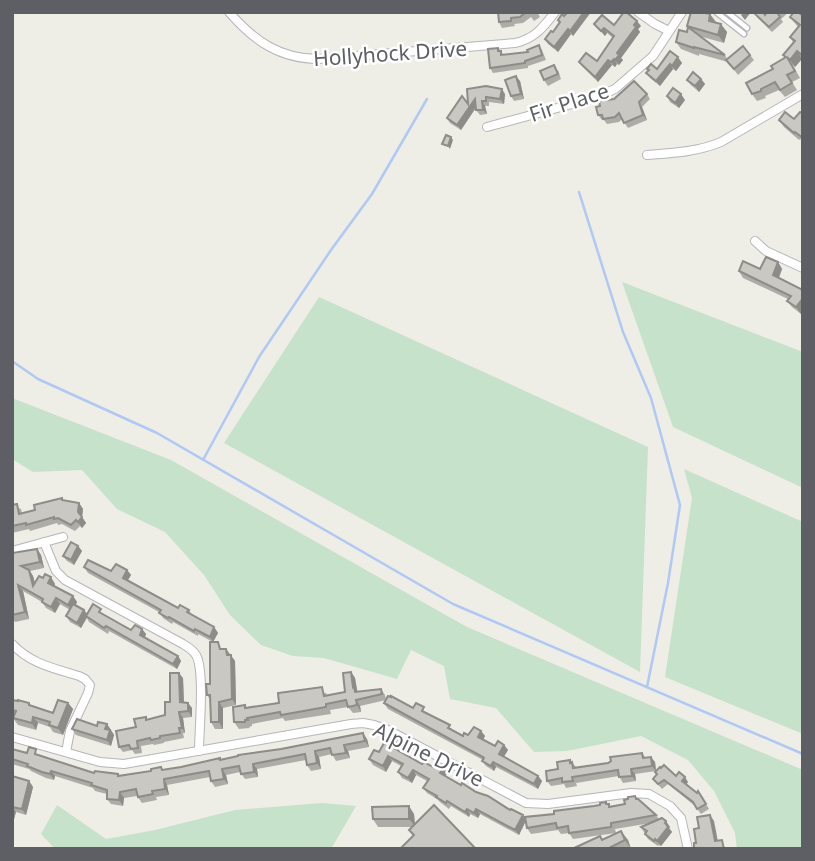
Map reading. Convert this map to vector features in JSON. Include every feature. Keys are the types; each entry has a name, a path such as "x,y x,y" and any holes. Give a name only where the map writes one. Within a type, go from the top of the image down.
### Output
{"street":[{"name":"Hollyhock Drive","path":"229,12 249,34 271,48 296,58 319,60 515,43 533,37 555,12"},
{"path":"638,12 669,31"},
{"name":"Fir Place","path":"486,127 594,98 615,89 660,48 682,12"},
{"path":"647,155 709,147 803,94"},
{"path":"755,241 766,251 803,268"},
{"path":"12,551 63,537"},
{"path":"44,542 56,570 65,580 183,644 196,654 200,668 199,751"},
{"path":"12,644 31,661 85,679 90,685 70,731 66,752"},
{"name":"Alpine Drive","path":"12,737 100,762 124,764 363,723 400,736 526,803 548,804 631,793 649,794 670,806 681,818 688,849"}],"lane":[{"path":"716,12 746,31 727,12"}],"green space":[{"path":"622,282 803,352 803,488 673,427"},
{"path":"319,297 648,447 640,672 224,443"},
{"path":"12,398 171,460 467,627 803,770 803,849 737,849 735,833 714,791 688,760 641,736 567,751 534,752 496,708 450,699 444,666 411,650 397,679 324,658 293,656 261,645 230,615 204,575 165,532 117,509 82,470 33,472 12,459"},
{"path":"684,469 803,522 803,734 665,677 692,498"},
{"path":"322,803 356,806 331,849 55,849 41,834 57,805 106,839 235,810"}],"building":[{"path":"498,12 526,12 520,17 511,18 511,21 499,22"},
{"path":"568,12 584,12 554,47 545,39 560,22 558,20 562,14 564,16"},
{"path":"624,12 637,21 634,25 636,27 615,60 608,60 595,77 579,62 586,53 597,61 614,36 604,28 601,31 594,24 602,15 614,25"},
{"path":"691,12 710,14 709,21 721,24 718,35 687,26"},
{"path":"758,12 765,15 767,12 780,12 780,17 769,27 755,14"},
{"path":"794,12 803,16 803,56 797,51 790,60 787,57 795,71 787,75 792,83 780,90 775,82 752,94 746,83 773,69 771,66 786,57 783,55 795,41 790,37 800,25 790,17"},
{"path":"688,27 725,55 676,42 679,30 687,32"},
{"path":"539,45 542,55 525,63 490,68 488,49 498,48 501,55 528,52 527,50"},
{"path":"743,46 750,55 734,69 726,60"},
{"path":"670,51 678,57 656,81 646,73 649,70 647,69 651,64 657,69"},
{"path":"554,65 558,74 544,80 540,71"},
{"path":"693,72 701,79 695,86 687,80"},
{"path":"516,76 521,94 511,96 505,80"},
{"path":"634,81 647,94 639,102 643,115 624,123 619,113 615,117 603,119 602,115 598,115 596,107 600,106 599,101 614,99"},
{"path":"486,86 502,89 500,99 486,97 486,101 482,101 483,110 476,110 475,99 457,125 447,118 462,96 468,104 467,89"},
{"path":"673,88 681,94 675,103 667,96"},
{"path":"785,112 794,119 800,112 803,114 803,138 779,120"},
{"path":"446,135 451,137 448,146 442,144"},
{"path":"766,257 778,262 773,275 803,290 803,298 796,307 787,301 791,296 739,271 743,261 760,269"},
{"path":"62,498 79,503 78,512 82,517 78,522 76,520 71,525 54,517 12,526 12,505 17,504 19,514 35,510 34,505"},
{"path":"71,542 78,546 71,560 63,556"},
{"path":"37,549 40,562 21,566 29,570 33,586 39,576 43,578 45,574 51,577 48,583 73,596 68,605 56,598 51,607 42,602 43,599 18,585 25,612 12,615 12,553"},
{"path":"88,560 111,571 116,564 127,570 123,578 178,608 180,605 214,627 210,637 159,613 161,610 84,567"},
{"path":"73,604 84,610 77,623 66,616"},
{"path":"93,604 101,609 99,612 131,630 135,625 142,629 140,635 178,656 173,664 86,616"},
{"path":"210,642 218,642 220,649 226,649 227,655 231,655 232,699 219,702 219,722 211,722 210,695 207,695 206,684 210,684"},
{"path":"351,672 355,692 381,689 382,694 356,700 357,705 348,707 346,700 326,704 326,707 281,715 280,712 247,718 245,722 234,722 233,707 279,703 278,693 322,687 324,696 345,692 343,673"},
{"path":"170,673 179,673 180,702 188,703 188,711 179,712 182,728 179,728 180,733 137,741 138,748 131,749 129,745 119,747 116,731 136,727 134,719 146,717 146,720 165,715 165,702 170,702"},
{"path":"388,696 413,708 416,703 424,707 422,711 450,725 448,728 463,736 464,733 468,735 474,727 481,731 478,737 495,746 498,741 504,745 499,754 538,776 534,784 493,762 491,766 482,761 483,757 384,703"},
{"path":"12,700 29,703 53,713 58,700 68,703 58,728 49,725 50,722 33,717 32,723 13,718 16,711 12,710"},
{"path":"77,719 97,726 98,722 107,724 105,729 110,730 107,740 72,729"},
{"path":"363,733 365,741 344,745 346,753 332,755 330,748 315,751 317,763 307,765 305,754 253,764 254,772 241,774 239,766 222,769 224,779 211,781 209,771 164,779 165,789 138,797 136,789 120,792 119,800 107,799 107,790 91,785 92,783 51,771 50,774 42,772 12,759 12,749 27,753 29,747 36,749 35,754 94,773 95,771 118,776"},
{"path":"389,737 396,741 392,747 422,764 424,762 433,767 436,762 444,767 440,773 523,815 515,830 476,809 474,813 467,809 465,812 447,801 446,803 423,788 429,779 413,770 408,778 398,772 403,764 388,756 383,766 369,759 374,750 379,752"},
{"path":"642,753 643,758 651,757 652,766 631,769 632,776 619,777 618,770 572,777 573,781 562,782 562,778 547,781 546,771 558,769 557,762 570,760 573,768 608,763 611,761 610,757"},
{"path":"664,765 676,776 679,772 685,777 682,781 697,793 698,791 706,804 697,809 693,802 664,780 658,784 653,779 657,774 655,772"},
{"path":"12,776 29,781 22,809 12,807"},
{"path":"635,796 656,815 611,823 611,827 569,833 568,826 557,828 556,823 527,828 525,817 554,814 554,811 606,802 609,807 625,804 624,800"},
{"path":"434,805 476,849 400,849 414,835 409,830"},
{"path":"409,806 409,819 373,819 372,807"},
{"path":"710,815 715,841 722,840 724,849 694,849 694,829 699,828 697,817"},
{"path":"662,818 668,827 657,841 654,841 641,827"},
{"path":"621,831 625,840 607,849 572,849 600,836 602,840"}],"waterway":[{"path":"203,460 259,357 372,194 427,99"},
{"path":"579,192 623,332 651,398 680,505 668,583 647,687"},
{"path":"12,361 38,379 157,433 453,604 803,754"}]}
